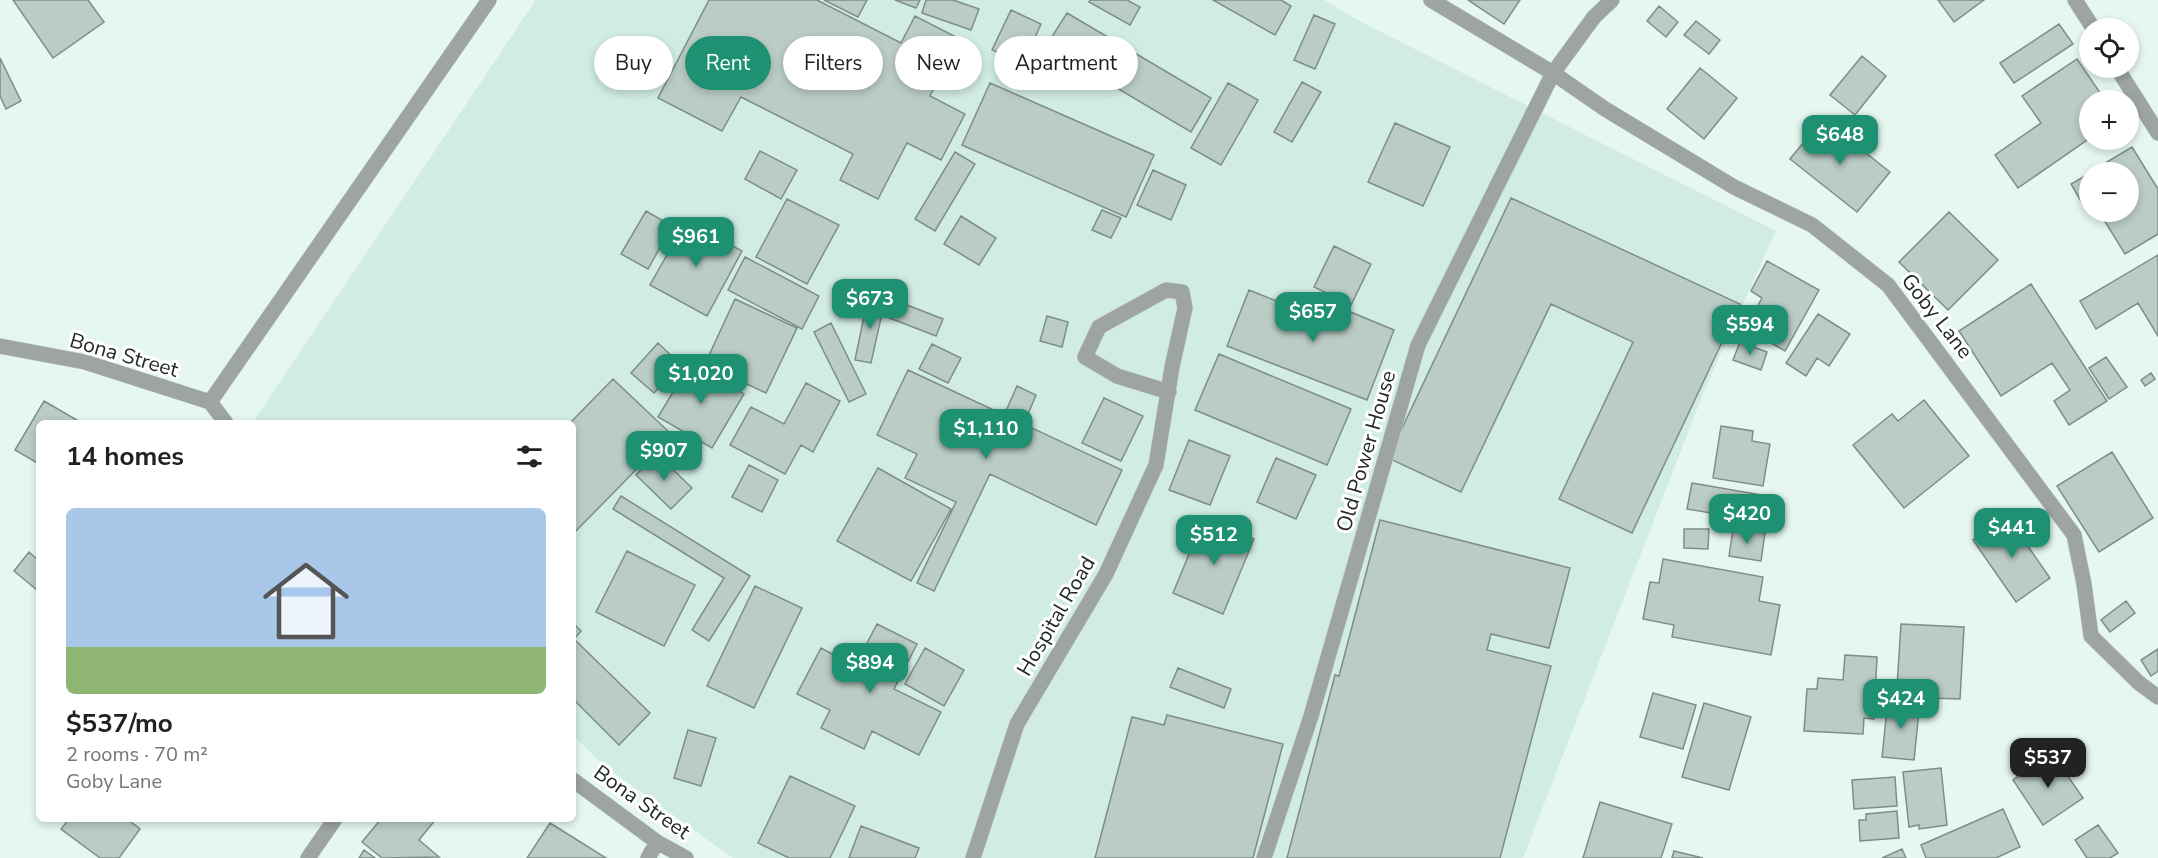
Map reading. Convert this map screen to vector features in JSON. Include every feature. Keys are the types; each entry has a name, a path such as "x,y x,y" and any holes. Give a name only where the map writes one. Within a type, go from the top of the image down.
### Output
{"street":[{"path":"224,420 210,402 489,0"},
{"name":"Goby Lane","path":"1431,0 1553,73 1605,110 1734,187 1812,225 1888,285 2074,535 2091,636 2139,683 2158,697"},
{"name":"Old Power House","path":"1264,858 1311,716 1418,345 1553,73 1594,17 1612,0"},
{"path":"2075,0 2087,18"},
{"path":"2123,78 2158,133"},
{"name":"Hospital Road","path":"973,858 1017,724 1106,574 1156,465 1185,308 1182,292 1166,290 1099,327 1085,357 1117,376 1169,392"},
{"name":"Bona Street","path":"0,346 85,362 210,402"},
{"name":"Bona Street","path":"576,782 657,842 686,858"},
{"path":"308,858 333,822"},
{"path":"648,858 657,842"}],"shaded area":[{"path":"536,0 1324,0 1365,24 1776,231 1704,391 1523,858 733,858 602,764 576,738 576,420 256,420"}],"building":[{"path":"13,0 88,0 104,22 53,58"},
{"path":"709,0 817,0 895,40 895,90 933,90 930,96 965,114 941,160 907,143 878,199 840,180 853,154 741,97 722,131 658,98 662,90 673,90 673,69 685,46 685,90 771,90 771,36 690,36"},
{"path":"824,0 867,0 858,17"},
{"path":"895,0 920,0 916,8"},
{"path":"926,0 953,0 979,9 971,30 922,13"},
{"path":"1090,0 1127,0 1140,7 1130,25 1089,2"},
{"path":"1213,0 1281,0 1291,6 1275,35"},
{"path":"1468,0 1520,0 1504,24"},
{"path":"1938,0 1984,0 1954,22"},
{"path":"1659,6 1678,22 1666,37 1647,21"},
{"path":"1011,10 1041,24 1036,36 999,36"},
{"path":"1067,13 1106,36 1052,36"},
{"path":"1314,15 1335,24 1315,69 1294,60"},
{"path":"915,16 954,36 905,36"},
{"path":"1696,21 1720,40 1709,54 1684,35"},
{"path":"2059,24 2073,44 2014,83 2000,63"},
{"path":"1138,55 1211,98 1191,132 1120,90 1138,90"},
{"path":"1862,56 1886,76 1855,115 1830,95"},
{"path":"0,58 21,101 6,109 0,96"},
{"path":"2077,59 2079,78 2090,78 2098,90 2079,90 2079,146 2018,188 1995,155 2041,123 2022,96"},
{"path":"1700,68 1737,98 1704,139 1667,109"},
{"path":"1302,82 1321,92 1292,142 1274,132"},
{"path":"990,83 994,85 994,90 1006,90 1154,155 1126,217 962,145"},
{"path":"1228,83 1258,100 1221,165 1191,148"},
{"path":"1823,119 1890,172 1857,212 1790,159"},
{"path":"1395,123 1450,147 1423,206 1368,182"},
{"path":"2127,150 2134,150 2158,189 2158,234 2125,254 2105,222 2139,222 2139,162 2107,162"},
{"path":"760,151 797,170 781,199 745,179"},
{"path":"955,152 975,164 935,231 915,219"},
{"path":"1153,170 1186,185 1171,220 1137,205"},
{"path":"2079,179 2079,198 2071,184"},
{"path":"1511,198 1740,304 1632,533 1559,499 1633,342 1551,304 1461,492 1388,458"},
{"path":"787,199 839,225 807,284 756,257"},
{"path":"1102,210 1121,218 1111,238 1092,230"},
{"path":"646,211 672,226 648,269 621,254"},
{"path":"1949,212 1998,260 1948,310 1899,262"},
{"path":"961,216 996,238 979,265 944,244"},
{"path":"686,221 742,251 707,316 650,285"},
{"path":"1334,246 1371,264 1351,305 1314,287"},
{"path":"2158,255 2158,336 2138,303 2096,329 2080,301"},
{"path":"745,257 819,296 802,329 728,290"},
{"path":"1767,261 1819,290 1785,351 1745,328 1762,298 1751,291"},
{"path":"2031,284 2107,401 2069,425 2054,401 2070,390 2052,363 2001,396 1959,331"},
{"path":"1249,290 1334,324 1341,308 1394,330 1367,400 1227,346"},
{"path":"868,297 885,300 871,363 855,360"},
{"path":"735,299 797,328 766,393 705,364"},
{"path":"894,300 943,319 936,336 887,317"},
{"path":"1818,314 1850,334 1829,366 1817,358 1806,376 1786,363"},
{"path":"1047,316 1068,322 1062,347 1040,341"},
{"path":"831,323 866,394 849,402 814,332"},
{"path":"1740,342 1767,352 1761,370 1733,360"},
{"path":"658,343 680,364 654,393 631,373"},
{"path":"932,344 961,358 948,383 919,369"},
{"path":"1219,354 1351,409 1327,465 1195,410"},
{"path":"2106,357 2127,387 2109,399 2089,368"},
{"path":"691,362 744,394 712,448 658,417"},
{"path":"908,370 1122,470 1096,525 990,474 934,591 917,583 956,502 905,478 917,454 877,435"},
{"path":"2151,373 2155,379 2145,386 2141,380"},
{"path":"613,379 671,434 576,531 576,420 573,420"},
{"path":"806,383 840,401 813,452 801,445 785,474 730,445 751,407 784,424"},
{"path":"1017,386 1036,395 1025,421 1005,413"},
{"path":"1104,398 1143,416 1121,461 1082,443"},
{"path":"1924,400 1969,456 1904,508 1853,445 1892,414 1898,421"},
{"path":"44,401 77,420 36,420 36,462 15,450"},
{"path":"1721,426 1753,431 1752,441 1770,444 1763,486 1713,478"},
{"path":"1189,440 1230,456 1210,505 1169,490"},
{"path":"2112,452 2153,518 2099,552 2057,486"},
{"path":"657,454 692,488 671,509 636,475"},
{"path":"1276,458 1316,475 1296,519 1257,502"},
{"path":"749,465 778,480 762,512 732,497"},
{"path":"878,468 951,509 911,581 837,541"},
{"path":"1692,483 1768,496 1764,522 1687,509"},
{"path":"621,496 750,576 709,641 692,630 724,578 613,509"},
{"path":"2007,516 2050,578 2016,602 1973,540"},
{"path":"1204,518 1254,539 1223,614 1173,593"},
{"path":"1380,520 1570,568 1549,648 1491,634 1487,650 1551,666 1500,858 1287,858 1335,675 1339,676"},
{"path":"1684,529 1709,529 1708,549 1684,548"},
{"path":"1733,529 1765,533 1761,561 1729,556"},
{"path":"627,551 695,585 664,646 596,612"},
{"path":"29,552 36,558 36,589 14,571"},
{"path":"1663,559 1763,577 1759,601 1780,605 1771,655 1672,637 1674,625 1643,619 1650,582 1659,583"},
{"path":"755,586 802,608 754,708 707,686"},
{"path":"2126,601 2135,613 2110,632 2101,620"},
{"path":"877,624 917,644 894,689 941,712 919,755 872,731 864,749 821,728 830,710 797,694 821,648 855,666"},
{"path":"1901,624 1964,627 1960,699 1929,698 1929,688 1897,687"},
{"path":"576,626 581,631 576,637"},
{"path":"576,641 650,713 619,745 576,702"},
{"path":"925,648 964,670 944,706 905,684"},
{"path":"2158,649 2158,671 2151,676 2141,660"},
{"path":"1845,655 1877,657 1874,719 1864,718 1863,734 1804,731 1807,689 1817,689 1818,678 1843,680"},
{"path":"1178,668 1231,689 1224,708 1170,687"},
{"path":"1653,693 1696,705 1683,749 1640,737"},
{"path":"1888,699 1920,702 1914,760 1882,757"},
{"path":"1704,703 1751,717 1729,790 1682,777"},
{"path":"1167,715 1283,744 1253,858 1095,858 1132,717 1164,725"},
{"path":"688,730 716,738 701,786 674,778"},
{"path":"2052,753 2083,798 2043,825 2013,780"},
{"path":"1941,768 1947,825 1919,829 1919,825 1909,827 1903,772"},
{"path":"790,776 855,806 830,858 789,858 758,843"},
{"path":"1895,777 1897,806 1854,809 1852,780"},
{"path":"1600,802 1672,824 1661,858 1583,858"},
{"path":"2003,809 2020,847 1996,858 1926,858 1921,845"},
{"path":"1897,811 1899,838 1860,841 1859,820 1866,820 1866,814"},
{"path":"67,822 131,822 140,829 119,858 100,858 61,829"},
{"path":"379,822 434,822 419,840 439,857 382,858 362,842"},
{"path":"550,823 606,858 527,858"},
{"path":"2098,825 2118,853 2110,858 2087,858 2075,840"},
{"path":"861,826 919,848 915,858 849,858"},
{"path":"1902,849 1906,858 1882,858"},
{"path":"364,850 375,858 359,858"},
{"path":"1674,851 1703,858 1672,858"}]}
